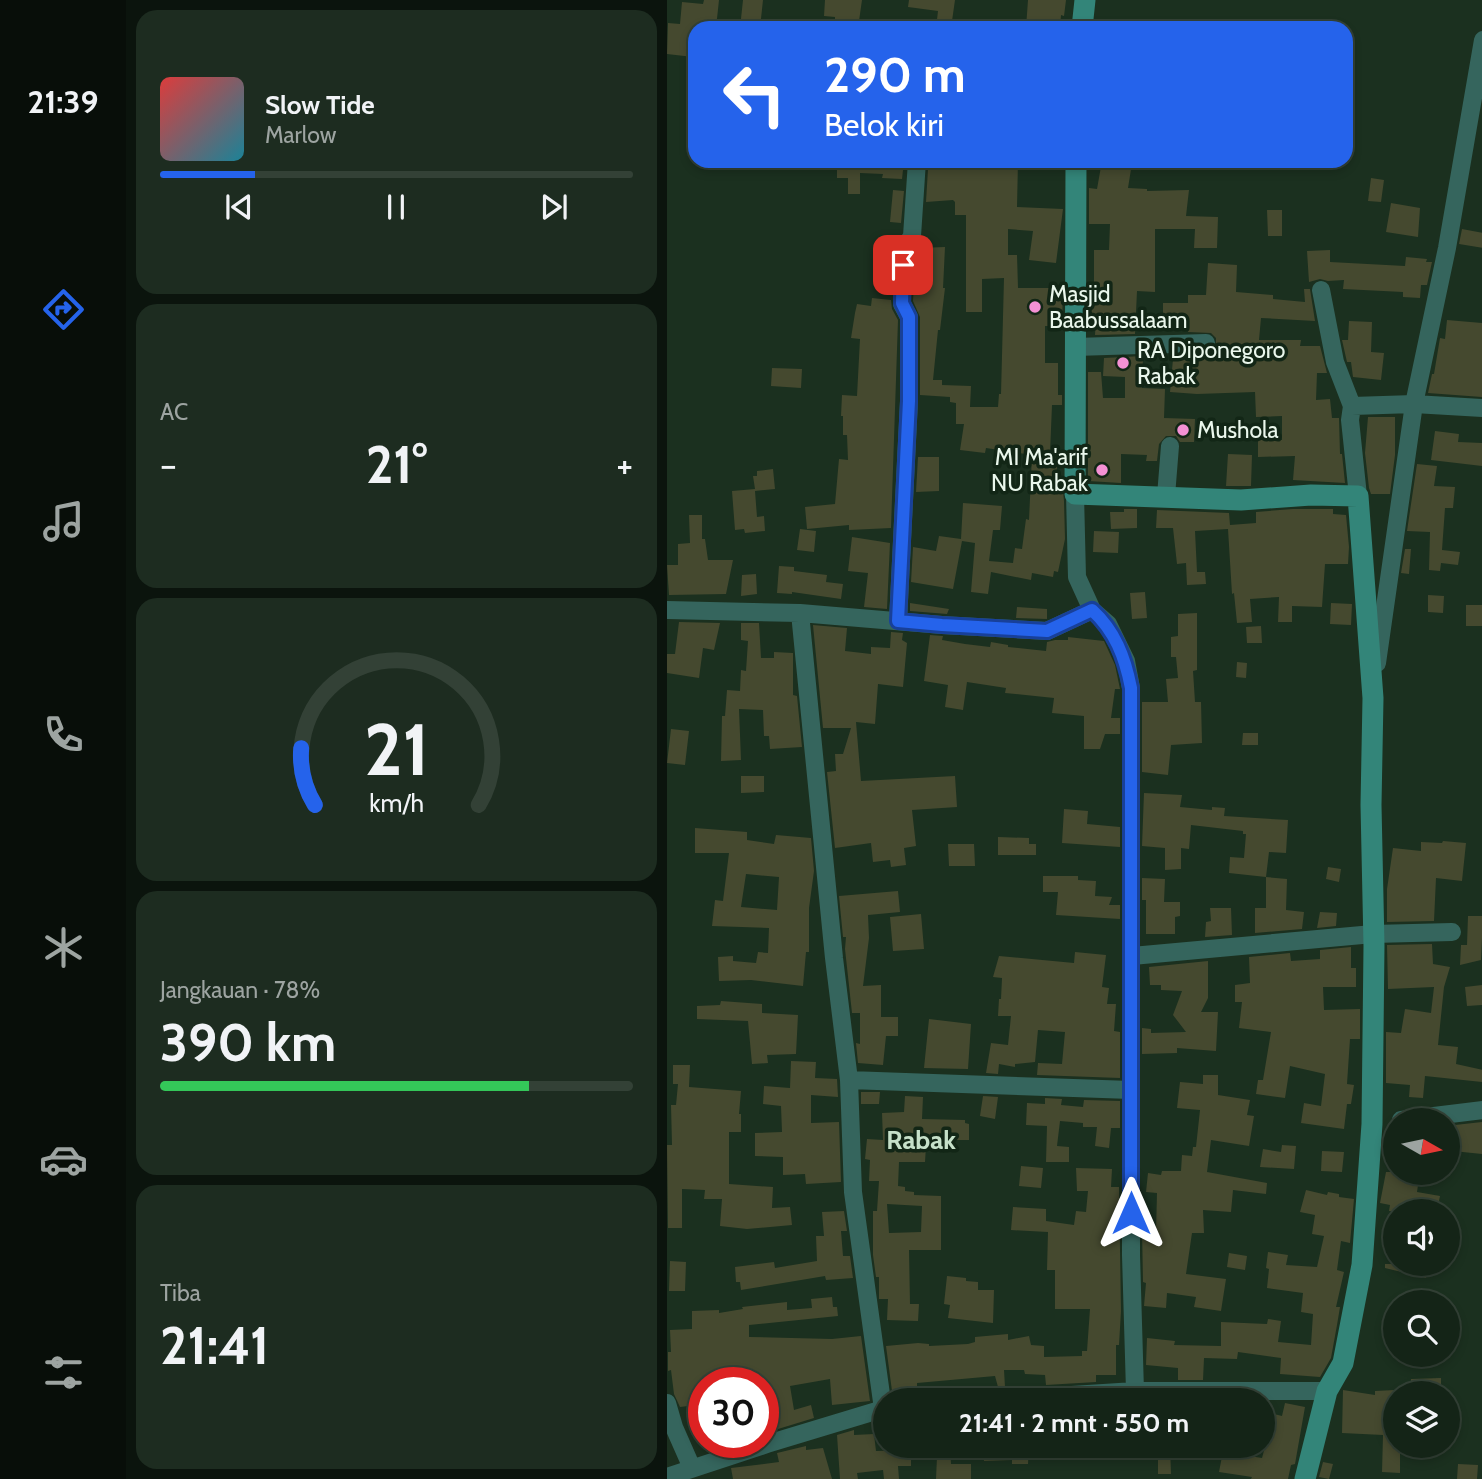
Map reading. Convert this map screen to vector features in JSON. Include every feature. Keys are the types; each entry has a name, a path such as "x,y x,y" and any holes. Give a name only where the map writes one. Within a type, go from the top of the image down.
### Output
{"street":[{"path":"1083,21 1085,0"},
{"path":"1373,698 1414,404 1447,248 1482,40"},
{"path":"898,621 909,401 909,317 902,303 903,265 905,247 912,236 917,168"},
{"path":"1075,168 1077,577 1092,610 1107,624 1126,661 1131,688 1131,1255 1135,1388"},
{"path":"1305,1479 1327,1391 1343,1363 1362,1265 1372,1124 1373,698 1358,496 1349,420 1352,406 1335,362 1321,289"},
{"path":"1075,347 1205,343"},
{"path":"1352,406 1414,404 1482,408"},
{"path":"1166,496 1170,446"},
{"path":"1075,494 1241,500 1311,495 1358,496"},
{"path":"667,610 800,613 1047,631 1092,610"},
{"path":"800,613 834,958 849,1080 853,1192 882,1388"},
{"path":"1132,956 1373,934 1452,932"},
{"path":"849,1080 1131,1090"},
{"path":"1460,1113 1482,1110"},
{"path":"1372,1124 1383,1123"},
{"path":"1275,1391 1327,1391"},
{"path":"667,1403 673,1427 692,1468"},
{"path":"667,1476 873,1412"}],"building":[{"path":"704,0 719,0 717,21 688,21 688,56 667,54 668,23 680,24 682,2 703,4"},
{"path":"743,0 763,0 761,21 741,21"},
{"path":"825,0 862,0 859,21 835,21 835,17 824,16"},
{"path":"909,0 955,0 952,21 937,21 938,11 908,7"},
{"path":"1028,0 1066,0 1061,21 1026,21"},
{"path":"837,168 903,168 902,179 882,178 883,174 860,173 860,194 848,194 848,178 837,178"},
{"path":"1018,168 1017,207 1063,209 1056,263 1029,260 1033,231 1008,229 1008,255 1017,255 1018,288 1063,288 1062,326 1045,326 1045,363 1058,363 1058,395 1062,395 1062,405 1052,405 1050,453 1058,453 1056,480 1062,480 1065,539 1058,572 1054,571 1053,577 1032,573 1031,580 991,572 988,594 971,592 975,543 962,541 953,589 911,582 913,547 936,551 939,536 961,539 963,503 1002,506 1000,530 993,530 989,561 1013,563 1015,548 1022,549 1026,519 1029,520 1032,455 986,448 985,453 960,450 964,424 956,424 956,403 950,402 950,397 920,395 920,317 913,301 916,251 918,248 945,247 945,288 933,380 942,380 942,385 971,386 970,407 998,407 1001,394 1004,278 982,279 982,312 966,312 966,215 955,215 953,200 926,202 928,169"},
{"path":"1101,168 1131,168 1128,188 1147,191 1189,190 1186,216 1218,217 1217,248 1194,248 1195,229 1155,229 1155,292 1137,291 1135,334 1095,335 1096,317 1089,317 1089,300 1094,300 1094,250 1109,250 1110,224 1089,224 1089,188 1097,189"},
{"path":"1371,178 1384,180 1381,202 1368,201"},
{"path":"893,190 904,191 901,223 890,222"},
{"path":"1391,203 1420,208 1418,237 1386,232"},
{"path":"1267,210 1282,210 1282,236 1268,236"},
{"path":"1462,229 1483,233 1483,248 1459,244"},
{"path":"1330,250 1330,262 1405,266 1406,257 1427,259 1426,262 1432,262 1427,285 1421,285 1420,298 1403,297 1403,292 1343,289 1344,280 1320,279 1309,282 1307,251"},
{"path":"1208,263 1237,265 1236,292 1273,295 1273,299 1305,302 1304,289 1310,289 1315,321 1261,318 1259,340 1301,340 1300,346 1320,346 1327,373 1317,373 1316,400 1330,399 1332,418 1339,418 1340,454 1345,483 1293,480 1295,456 1258,457 1258,440 1282,440 1282,416 1256,417 1255,392 1170,392 1173,359 1201,361 1200,355 1211,353 1216,348 1216,338 1211,333 1188,332 1189,325 1163,325 1163,303 1188,303 1188,295 1206,295"},
{"path":"872,298 891,300 898,320 891,528 849,530 849,525 807,529 805,507 835,504 839,459 848,460 847,435 843,435 841,416 842,395 857,396 860,339 851,338 857,304 871,306"},
{"path":"1447,320 1483,323 1483,397 1428,393 1440,338 1445,339"},
{"path":"1349,321 1372,322 1371,352 1384,353 1381,380 1353,377 1351,362 1347,362 1342,340 1348,340"},
{"path":"1143,356 1142,388 1165,389 1164,418 1195,419 1194,442 1180,442 1176,436 1166,436 1159,444 1157,461 1146,461 1147,455 1121,454 1121,483 1088,481 1088,372 1101,372 1103,398 1125,398 1125,377 1103,376 1104,358"},
{"path":"772,368 802,369 801,388 771,386"},
{"path":"1368,417 1395,417 1395,455 1390,494 1371,494 1369,488 1365,453"},
{"path":"1435,431 1459,434 1458,442 1483,443 1483,466 1431,460"},
{"path":"1228,454 1252,455 1251,486 1226,486"},
{"path":"918,457 939,457 939,491 916,492"},
{"path":"1417,464 1437,466 1434,486 1455,487 1453,508 1445,508 1442,550 1460,552 1458,565 1441,563 1440,571 1429,570 1430,532 1407,531"},
{"path":"773,469 775,489 755,491 757,517 764,516 765,531 745,533 744,529 735,530 732,491 755,489 753,476 757,476 757,471"},
{"path":"1124,509 1137,509 1137,528 1111,529 1110,512 1124,512"},
{"path":"1333,509 1333,514 1346,515 1349,547 1348,564 1325,564 1322,607 1292,606 1292,622 1278,622 1279,597 1250,599 1252,622 1237,623 1234,593 1232,594 1228,529 1195,531 1197,572 1205,572 1206,584 1187,585 1186,563 1177,564 1173,528 1156,528 1157,510 1229,513 1230,525 1256,523 1256,512"},
{"path":"689,515 702,515 702,539 705,539 708,560 733,560 726,594 669,595 667,565 678,565 678,544 690,543"},
{"path":"800,529 816,531 814,552 797,550"},
{"path":"1094,531 1119,532 1118,553 1093,552"},
{"path":"852,537 890,543 887,609 864,607 868,573 848,571"},
{"path":"1405,549 1411,549 1409,574 1401,573"},
{"path":"779,566 794,567 794,571 827,575 826,582 843,584 841,599 792,592 777,593"},
{"path":"756,574 757,594 741,596 742,575"},
{"path":"1145,592 1147,618 1132,619 1130,593"},
{"path":"1428,595 1444,596 1443,613 1428,612"},
{"path":"910,603 949,609 947,614 910,611"},
{"path":"1331,603 1352,604 1351,625 1330,624"},
{"path":"1466,605 1483,605 1483,626 1466,626"},
{"path":"1017,607 1047,609 1047,619 1016,618"},
{"path":"1197,613 1197,670 1193,671 1195,702 1201,702 1202,743 1171,745 1168,775 1142,772 1142,702 1168,702 1166,679 1178,678 1176,657 1171,657 1171,637 1178,636 1178,614"},
{"path":"679,622 720,623 714,650 703,648 699,678 667,673 667,654 675,654"},
{"path":"741,623 759,623 761,658 774,658 774,652 793,653 793,695 797,696 802,747 770,749 769,736 764,736 763,710 739,709 741,760 721,761 722,716 725,716 727,690 740,691 741,670 746,671 748,641 741,640"},
{"path":"813,625 847,628 845,651 871,654 871,647 890,648 891,632 903,633 902,640 907,643 903,687 878,684 875,724 856,722 861,781 955,776 957,807 912,810 916,846 904,848 906,865 891,867 890,860 873,862 871,843 835,848 827,772 836,771 835,754 843,754 851,728 823,728"},
{"path":"1261,626 1262,643 1247,643 1246,627"},
{"path":"930,635 943,636 942,640 965,644 990,647 991,642 1008,647 1046,651 1047,642 1068,640 1068,637 1104,641 1115,665 1120,689 1115,689 1111,718 1120,718 1120,734 1105,734 1100,749 1084,749 1084,716 1052,713 1054,698 1005,693 1006,688 967,682 963,710 945,707 948,685 924,681"},
{"path":"1237,662 1247,663 1246,678 1236,677"},
{"path":"671,729 689,731 685,765 667,763"},
{"path":"1243,733 1258,733 1258,745 1242,745"},
{"path":"741,776 764,776 764,792 741,793"},
{"path":"1144,793 1182,795 1180,807 1212,810 1212,807 1225,808 1224,816 1288,820 1286,853 1269,852 1266,877 1229,873 1230,857 1244,858 1246,834 1243,834 1243,831 1191,825 1189,849 1181,848 1181,869 1165,870 1165,848 1142,846"},
{"path":"1064,809 1088,811 1087,824 1120,827 1120,847 1062,843"},
{"path":"695,828 747,832 747,840 774,844 776,835 811,838 814,871 809,908 809,952 806,952 803,986 751,980 719,981 718,957 733,956 733,961 756,963 758,952 768,953 769,928 712,926 715,900 723,901 729,853 695,853","holes":["746,874 779,877 777,910 741,907"]},
{"path":"998,837 1029,838 1029,844 1036,844 1036,855 998,855"},
{"path":"1421,842 1466,843 1462,881 1436,878 1434,921 1387,922 1387,889 1393,848 1421,851"},
{"path":"948,844 974,844 975,866 949,866"},
{"path":"1328,867 1341,869 1339,882 1326,879"},
{"path":"1043,876 1078,876 1078,880 1096,881 1095,896 1112,897 1109,905 1120,905 1120,919 1056,915 1058,892 1043,892"},
{"path":"1266,877 1287,879 1286,910 1304,912 1302,929 1255,933 1255,908 1266,908"},
{"path":"1142,878 1165,879 1164,902 1180,902 1180,916 1175,917 1175,934 1146,934 1146,900 1142,900"},
{"path":"898,891 900,912 868,915 869,938 863,986 881,985 881,1017 898,1017 898,1036 886,1036 883,1065 858,1063 856,1043 860,1044 860,1013 852,1013 846,937 843,937 839,896"},
{"path":"1210,908 1231,908 1232,935 1205,937 1206,922 1211,921"},
{"path":"1320,912 1337,913 1336,926 1317,928"},
{"path":"921,914 924,949 893,951 890,917"},
{"path":"1468,916 1483,916 1481,960 1460,965 1461,945 1467,945"},
{"path":"1432,944 1433,964 1450,967 1444,987 1438,1045 1458,1047 1456,1064 1483,1070 1482,1082 1425,1076 1423,1098 1409,1097 1410,1085 1386,1083 1386,1032 1401,1033 1405,1009 1431,1013 1434,987 1388,989 1387,945"},
{"path":"1351,947 1351,968 1356,968 1356,987 1323,987 1324,1010 1360,1009 1360,1039 1350,1039 1347,1084 1354,1085 1351,1104 1347,1104 1344,1129 1301,1123 1304,1103 1321,1106 1325,1074 1290,1066 1285,1098 1256,1094 1258,1080 1263,1080 1271,1032 1239,1028 1242,1002 1235,1002 1235,985 1250,983 1249,957 1290,953 1291,961 1320,959 1320,950"},
{"path":"1075,952 1106,955 1102,987 1109,988 1107,1004 1116,1004 1114,1031 1120,1032 1120,1078 1037,1075 1038,1063 1062,1064 1065,1032 1038,1030 1035,1062 1015,1064 1015,1067 999,1064 998,1074 986,1073 991,1043 1008,1045 1011,1016 998,1016 1002,978 993,977 999,956 1074,963"},
{"path":"1208,961 1208,998 1201,1012 1218,1012 1216,1051 1177,1048 1177,1053 1142,1054 1142,1028 1151,1029 1151,1033 1186,1032 1173,1015 1182,991 1161,990 1161,985 1150,985 1149,967"},
{"path":"1483,985 1483,1005 1467,1006 1465,987"},
{"path":"721,1001 762,1004 762,1013 798,1015 796,1054 767,1055 768,1063 752,1064 748,1021 697,1019 697,1006 720,1005"},
{"path":"929,1019 971,1024 968,1069 924,1068"},
{"path":"791,1061 816,1062 815,1078 837,1079 838,1097 811,1095 811,1123 839,1122 841,1182 806,1184 805,1174 783,1175 783,1157 755,1156 755,1133 782,1132 781,1106 763,1104 764,1086 790,1088"},
{"path":"673,1065 690,1065 689,1087 741,1091 741,1132 729,1132 729,1184 773,1187 772,1208 790,1207 792,1225 747,1229 720,1226 722,1199 704,1199 705,1190 682,1189 682,1228 668,1228 667,1145 672,1145 671,1105 676,1105 678,1084 673,1084"},
{"path":"1203,1075 1218,1075 1218,1095 1250,1100 1247,1115 1254,1116 1249,1146 1211,1140 1207,1172 1267,1183 1266,1194 1233,1190 1231,1212 1203,1210 1204,1233 1192,1233 1186,1274 1226,1279 1221,1311 1194,1307 1196,1297 1167,1293 1166,1308 1144,1306 1146,1283 1143,1282 1142,1229 1156,1232 1157,1193 1146,1192 1148,1173 1161,1175 1162,1171 1181,1171 1182,1155 1192,1156 1193,1147 1196,1147 1200,1110 1177,1108 1180,1082 1203,1084"},
{"path":"861,1092 880,1092 879,1104 861,1104"},
{"path":"905,1096 923,1097 922,1119 965,1120 965,1123 969,1124 969,1140 936,1140 936,1146 926,1146 925,1162 899,1162 898,1186 905,1187 905,1191 914,1192 914,1195 941,1196 941,1250 909,1250 910,1304 919,1304 918,1321 887,1320 888,1299 879,1299 879,1277 876,1277 873,1255 873,1211 877,1211 879,1181 869,1181 870,1160 865,1159 867,1139 883,1140 882,1113 904,1112","holes":["887,1204 922,1206 921,1232 889,1233"]},
{"path":"983,1096 998,1097 995,1119 980,1116"},
{"path":"1045,1098 1062,1099 1061,1105 1083,1107 1084,1100 1120,1101 1120,1128 1111,1128 1109,1148 1095,1146 1097,1127 1083,1127 1083,1123 1060,1121 1057,1146 1069,1147 1069,1162 1046,1162 1047,1126 1026,1125 1027,1103 1045,1104"},
{"path":"1483,1122 1483,1154 1460,1152 1460,1124"},
{"path":"1282,1145 1296,1146 1294,1169 1260,1167 1263,1149 1281,1152"},
{"path":"1322,1151 1344,1152 1342,1172 1321,1171"},
{"path":"1021,1166 1043,1168 1041,1188 1019,1186"},
{"path":"1076,1168 1112,1169 1111,1187 1119,1187 1121,1311 1119,1345 1116,1345 1116,1375 1096,1375 1096,1382 1046,1385 1045,1375 1025,1374 1024,1370 1004,1370 1005,1387 998,1387 995,1376 917,1383 917,1388 892,1388 886,1346 918,1343 929,1346 968,1344 975,1342 975,1337 1008,1334 1008,1340 1029,1336 1031,1345 1044,1346 1044,1357 1082,1356 1082,1351 1087,1351 1090,1309 1055,1309 1055,1270 1047,1270 1048,1232 1011,1230 1013,1207 1046,1209 1046,1221 1074,1225 1076,1211 1086,1212 1088,1191 1077,1191"},
{"path":"1383,1185 1418,1185 1417,1192 1440,1196 1439,1199 1383,1199 1383,1204 1380,1203"},
{"path":"1306,1190 1327,1195 1328,1192 1339,1194 1339,1197 1354,1199 1350,1243 1341,1241 1337,1270 1344,1272 1336,1307 1340,1307 1331,1358 1320,1377 1280,1374 1281,1358 1238,1352 1237,1359 1204,1358 1203,1380 1178,1380 1178,1368 1146,1365 1147,1338 1175,1341 1174,1345 1221,1346 1221,1322 1267,1324 1268,1319 1281,1321 1278,1342 1311,1345 1313,1314 1301,1312 1303,1293 1267,1288 1269,1269 1266,1268 1268,1252 1288,1255 1286,1265 1317,1267 1324,1236 1312,1234 1315,1215 1300,1212"},
{"path":"844,1211 847,1231 841,1231 843,1256 850,1256 853,1278 826,1280 825,1276 741,1290 740,1282 736,1282 735,1267 774,1262 775,1268 817,1261 816,1236 824,1236 822,1212"},
{"path":"1229,1253 1247,1256 1245,1270 1227,1267"},
{"path":"670,1261 686,1262 685,1291 669,1291"},
{"path":"947,1276 978,1282 978,1290 994,1290 993,1323 948,1318 950,1305 944,1304"},
{"path":"832,1297 838,1316 749,1325 749,1337 832,1339 861,1336 870,1401 832,1405 830,1379 790,1386 794,1410 811,1405 814,1418 779,1429 779,1367 688,1367 688,1406 680,1407 674,1394 671,1370 668,1371 670,1330 692,1329 692,1311 719,1310 719,1313 743,1309 742,1307 787,1302 787,1310 812,1308 811,1299"},
{"path":"1441,1378 1441,1381 1411,1381"},
{"path":"1343,1390 1375,1395 1375,1391 1383,1391 1383,1435 1342,1433"},
{"path":"1285,1403 1305,1407 1295,1464 1291,1465 1288,1479 1251,1479 1252,1477 1219,1472 1222,1458 1275,1458 1275,1414 1282,1416"},
{"path":"854,1430 854,1435 873,1434 873,1458 911,1458 911,1466 898,1466 899,1479 884,1479 883,1470 857,1473 858,1479 840,1479 837,1435"},
{"path":"1383,1435 1383,1458 1400,1458 1400,1473 1382,1472"},
{"path":"806,1446 806,1450 823,1448 832,1479 733,1479 731,1468 779,1462 779,1453"},
{"path":"937,1458 951,1458 951,1464 971,1464 971,1479 936,1479"},
{"path":"984,1458 1028,1458 1028,1464 1012,1464 1012,1460 984,1461"},
{"path":"1158,1458 1170,1458 1171,1474 1158,1474"},
{"path":"1323,1462 1333,1464 1329,1479 1319,1477"},
{"path":"1458,1464 1478,1465 1477,1479 1457,1479"}],"place":[{"name":"Masjid Baabussalaam","path":"1035,307"},
{"name":"RA Diponegoro Rabak","path":"1123,363"},
{"name":"Mushola","path":"1183,430"},
{"name":"MI Ma'arif NU Rabak","path":"1102,470"}],"district":[{"name":"Rabak","path":"921,1140"}],"route":[{"path":"903,265 902,303 909,317 909,401 898,621 1047,631 1092,610 1107,624 1126,661 1131,688 1131,1213"}]}
